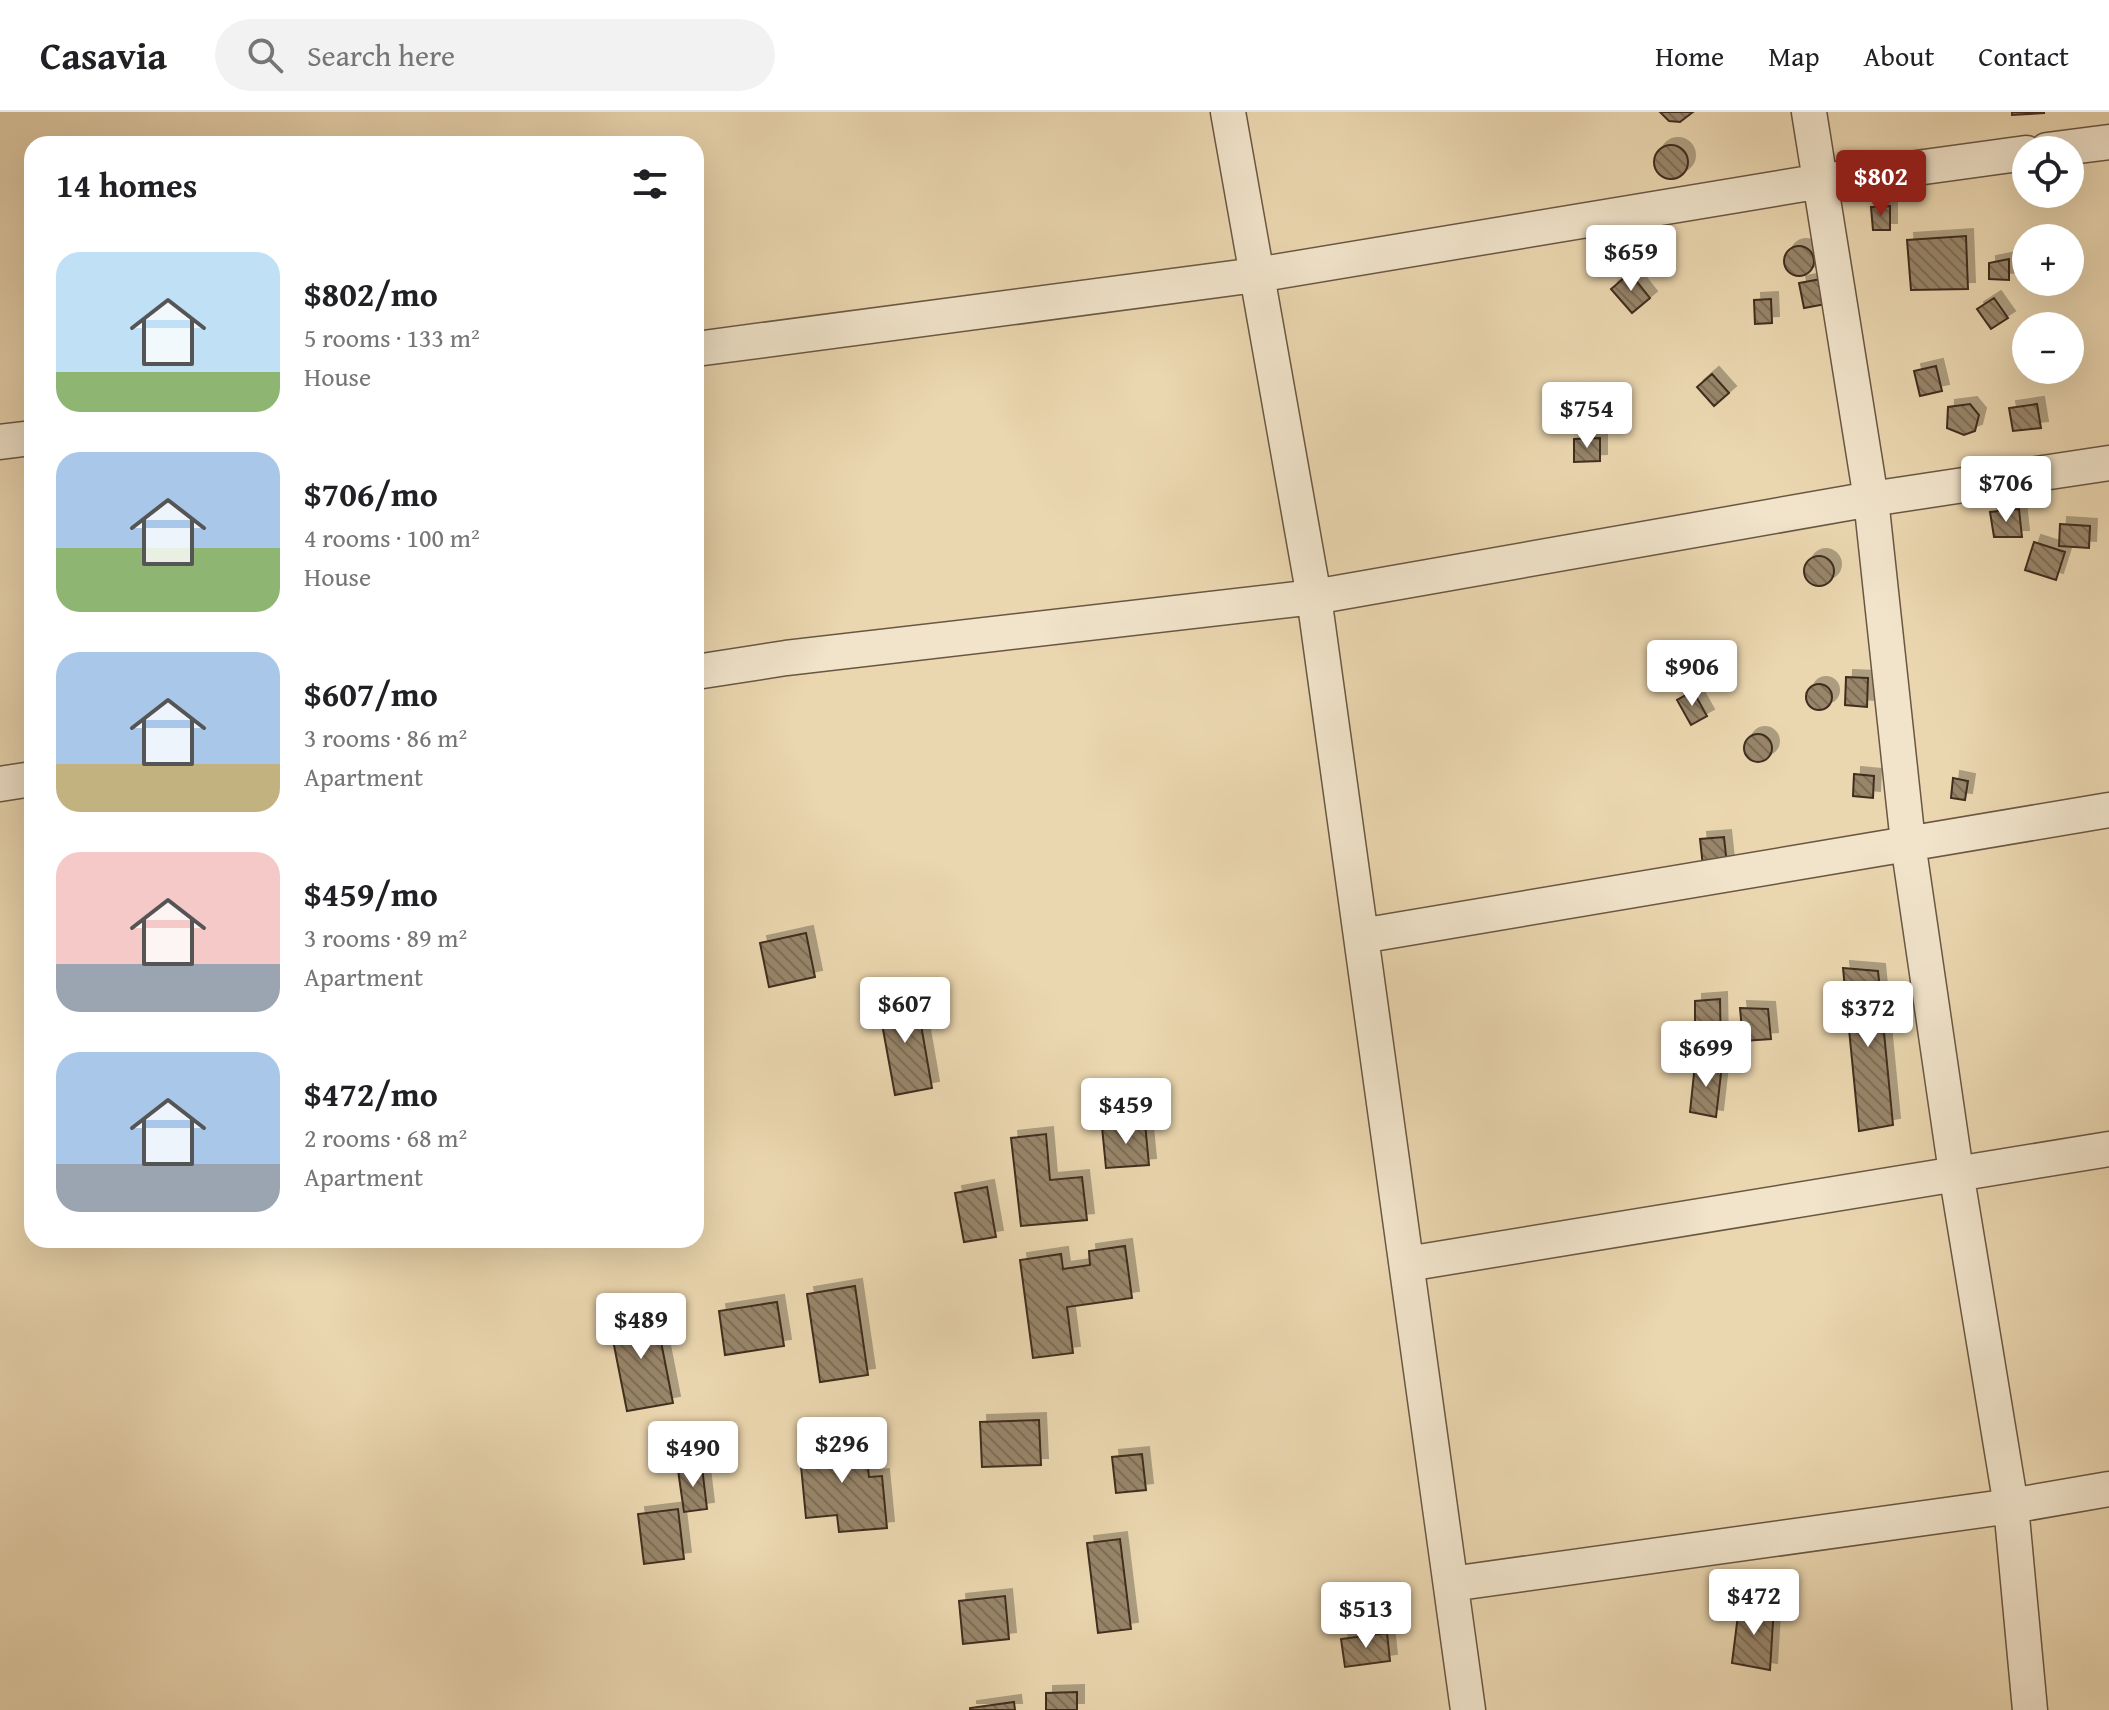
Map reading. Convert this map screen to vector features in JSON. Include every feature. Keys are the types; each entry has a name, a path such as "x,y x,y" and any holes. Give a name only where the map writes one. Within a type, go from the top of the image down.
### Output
{"street":[{"path":"1228,112 1314,597 1468,1710"},
{"path":"1809,112 1871,499 1908,843 1956,1172 2011,1506 2030,1710"},
{"path":"2084,145 2109,142"},
{"path":"704,348 1256,275 1822,181 2012,155"},
{"path":"0,442 24,439"},
{"path":"704,671 786,658 1314,597 1871,499 2109,463"},
{"path":"0,784 24,780"},
{"path":"1361,936 2109,810"},
{"path":"1407,1264 2109,1149"},
{"path":"1451,1584 2011,1506 2109,1489"}],"building":[{"path":"1660,112 1693,112 1680,122 1669,121"},
{"path":"2012,112 2044,112 2044,113 2012,115"},
{"path":"1671,145 1683,150 1688,162 1683,174 1671,179 1659,174 1654,162 1659,150"},
{"path":"1890,206 1890,230 1873,230 1871,207"},
{"path":"1966,236 1968,289 1911,290 1907,240"},
{"path":"1799,246 1810,250 1814,261 1810,272 1799,276 1788,272 1784,261 1788,250"},
{"path":"2009,259 2009,280 1989,279 1989,263"},
{"path":"1630,273 1650,298 1632,313 1611,289"},
{"path":"1821,279 1826,304 1804,308 1799,283"},
{"path":"1994,298 2008,318 1991,329 1977,309"},
{"path":"1771,299 1772,323 1755,324 1754,300"},
{"path":"1936,366 1942,391 1920,396 1914,371"},
{"path":"1712,374 1729,393 1714,406 1697,387"},
{"path":"1970,404 1979,415 1975,431 1964,435 1947,428 1948,407"},
{"path":"2037,404 2041,428 2013,431 2009,408"},
{"path":"1600,438 1600,461 1574,462 1574,439"},
{"path":"2019,509 2022,537 1994,537 1990,512"},
{"path":"2060,524 2090,526 2089,548 2059,546"},
{"path":"2034,542 2065,552 2056,580 2025,570"},
{"path":"1819,556 1830,560 1834,571 1830,582 1819,586 1808,582 1804,571 1808,560"},
{"path":"1846,677 1868,678 1867,707 1845,705"},
{"path":"1819,684 1828,688 1832,697 1828,706 1819,710 1810,706 1806,697 1810,688"},
{"path":"1693,691 1707,716 1691,725 1677,700"},
{"path":"1758,734 1768,738 1772,748 1768,758 1758,762 1748,758 1744,748 1748,738"},
{"path":"1854,774 1874,776 1873,798 1853,796"},
{"path":"1953,778 1968,781 1965,800 1951,798"},
{"path":"1724,837 1727,865 1703,867 1700,839"},
{"path":"806,933 815,977 769,987 760,943"},
{"path":"1843,968 1878,971 1893,1125 1859,1131"},
{"path":"916,996 932,1088 895,1095 878,1002"},
{"path":"1720,999 1721,1050 1695,1054 1695,1001"},
{"path":"1740,1008 1768,1009 1771,1039 1743,1041"},
{"path":"1695,1064 1722,1065 1716,1117 1690,1112"},
{"path":"1145,1123 1149,1165 1106,1168 1102,1127"},
{"path":"1046,1134 1050,1180 1082,1177 1087,1220 1021,1226 1011,1138"},
{"path":"987,1187 996,1237 964,1242 955,1193"},
{"path":"1125,1246 1132,1298 1067,1307 1073,1353 1033,1358 1020,1260 1061,1254 1063,1269 1090,1265 1089,1251"},
{"path":"855,1286 868,1375 820,1382 807,1294"},
{"path":"777,1302 784,1346 725,1355 719,1311"},
{"path":"655,1311 673,1403 627,1411 609,1320"},
{"path":"1039,1420 1041,1465 982,1467 980,1422"},
{"path":"865,1439 869,1477 882,1476 887,1528 839,1532 837,1515 806,1518 799,1445"},
{"path":"1142,1454 1146,1490 1116,1493 1112,1457"},
{"path":"702,1467 707,1509 684,1512 678,1470"},
{"path":"678,1509 684,1559 644,1564 638,1514"},
{"path":"1120,1539 1131,1629 1098,1633 1087,1543"},
{"path":"1005,1596 1009,1639 963,1644 959,1601"},
{"path":"1774,1606 1770,1670 1732,1663 1739,1607"},
{"path":"1387,1633 1390,1661 1345,1667 1341,1639"},
{"path":"1077,1692 1077,1710 1046,1710 1046,1693"},
{"path":"1014,1702 1015,1710 970,1710 970,1708"}]}
